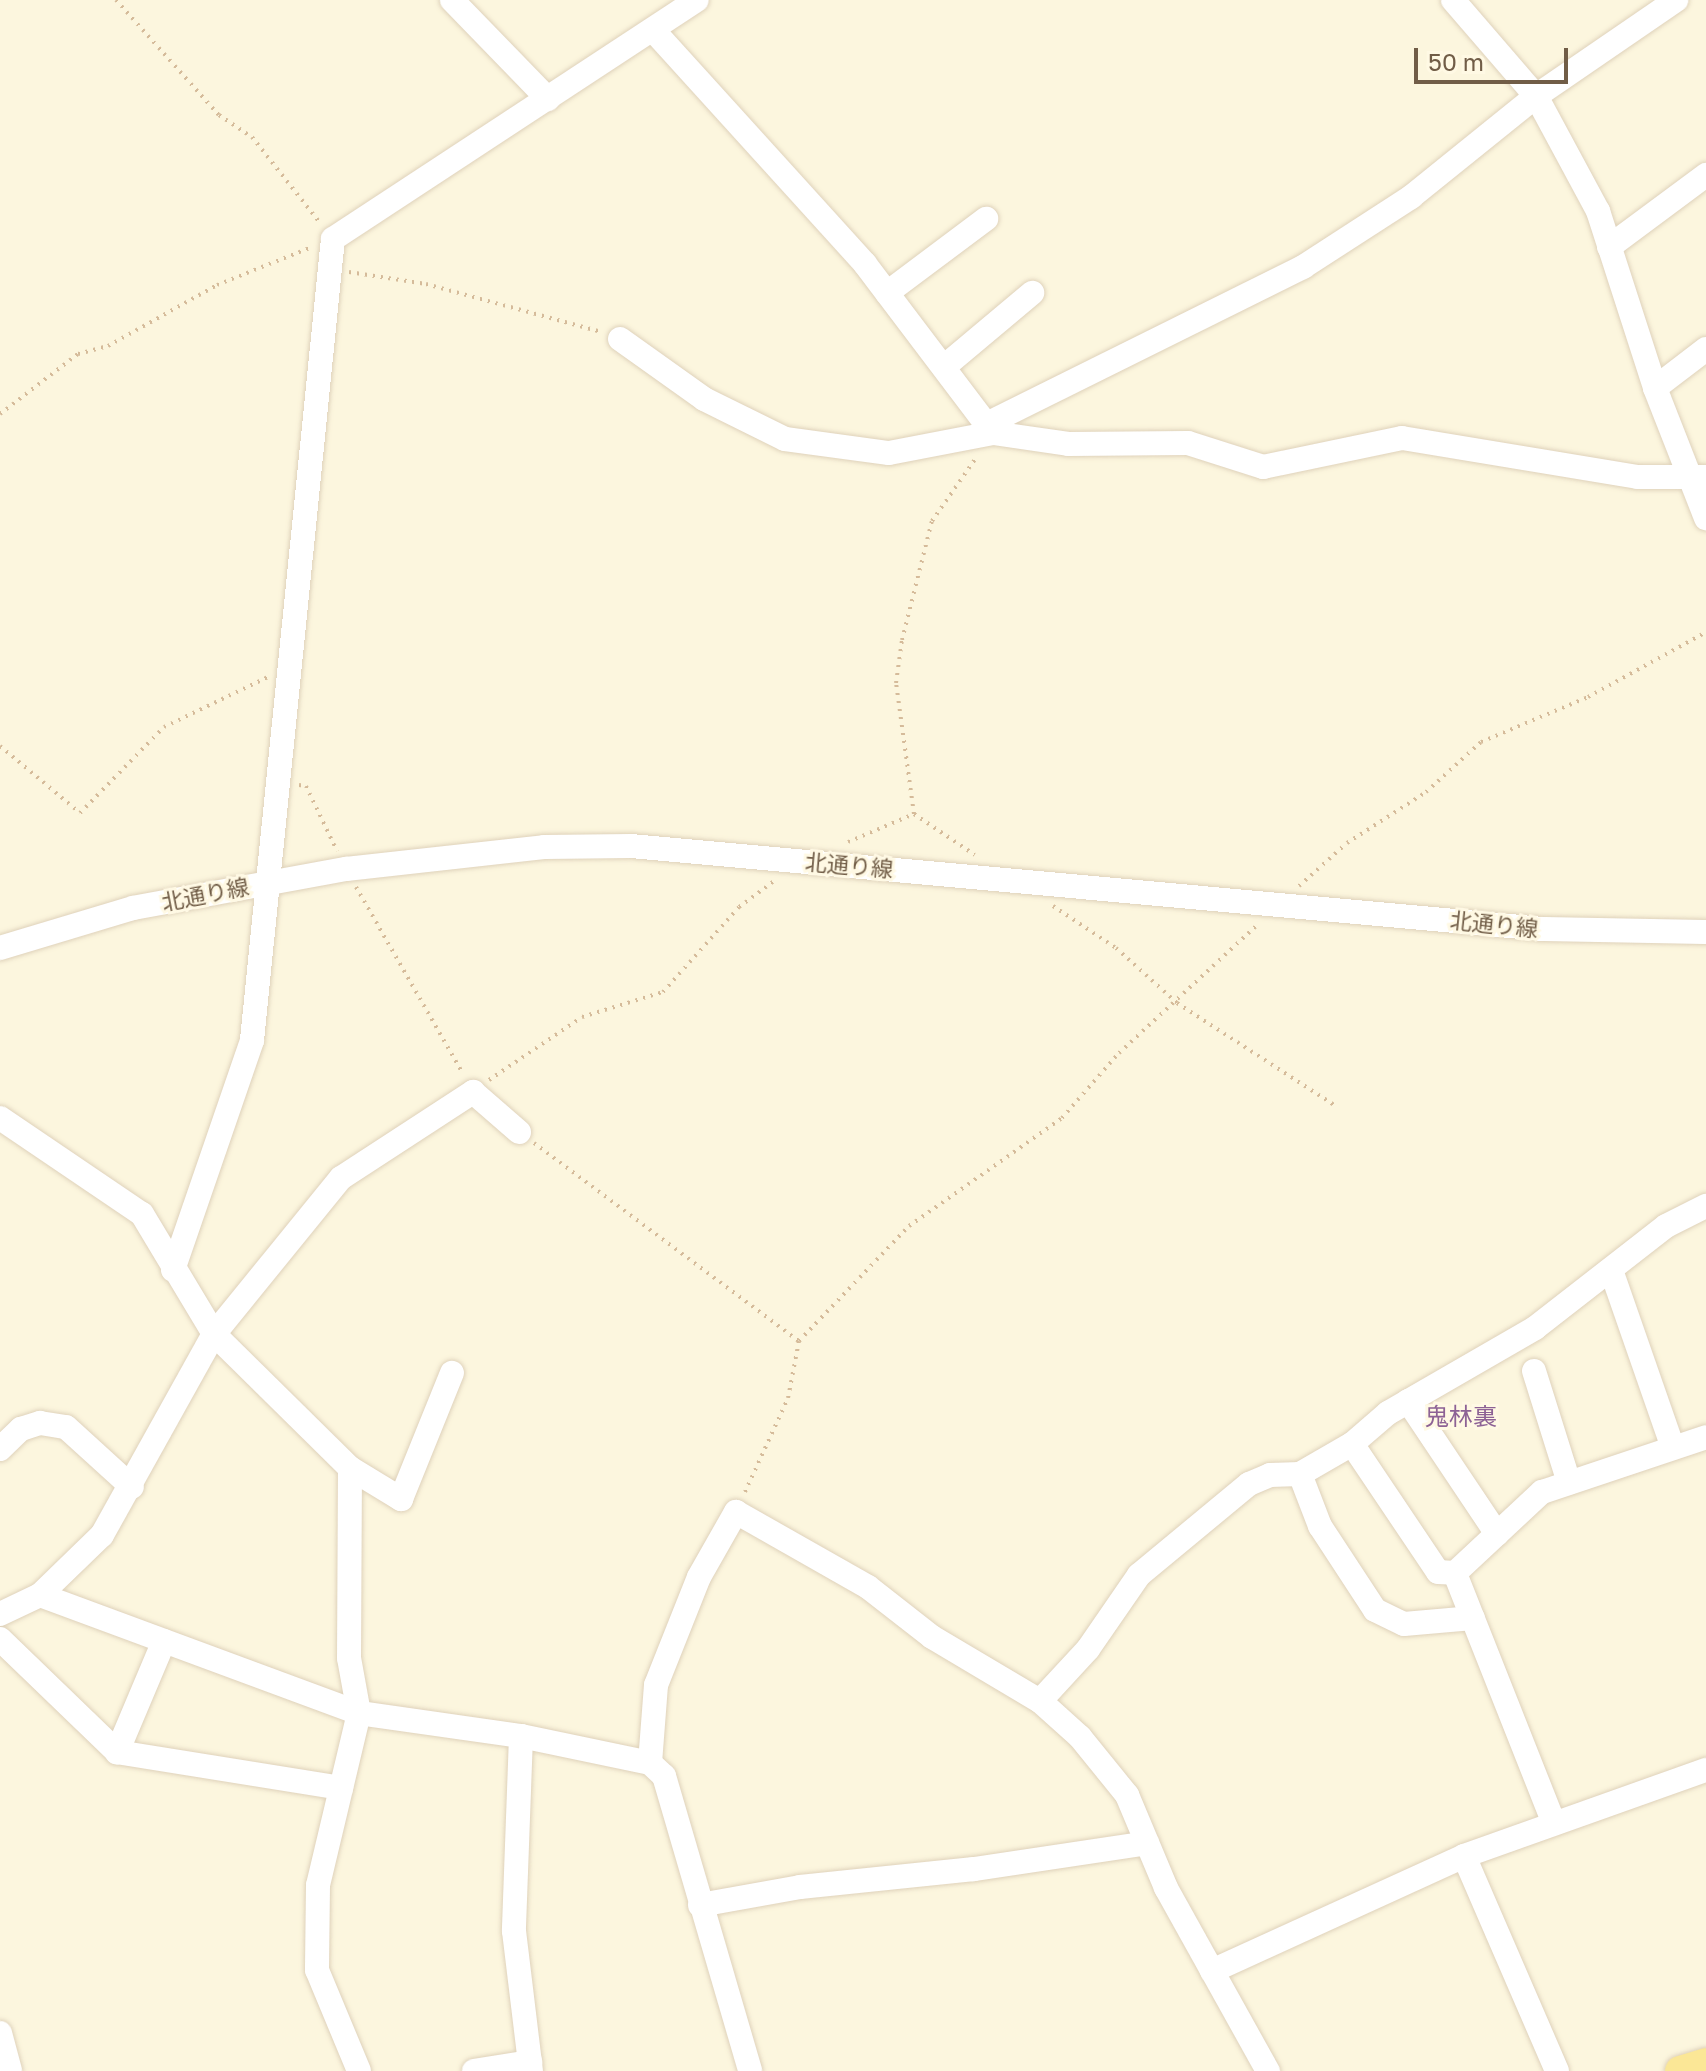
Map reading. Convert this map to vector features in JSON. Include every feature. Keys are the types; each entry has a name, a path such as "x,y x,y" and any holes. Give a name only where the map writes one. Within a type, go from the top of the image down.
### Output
{"main road":[{"path":"1680,2071 1706,2063"}],"street":[{"path":"452,0 548,99"},
{"path":"173,1270 252,1040 327,268 333,239 697,0"},
{"path":"1453,0 1536,96 1598,211 1655,388 1697,478 1706,518"},
{"path":"620,339 704,399 785,439 889,453 991,428 1303,267 1411,197 1536,96 1676,0"},
{"path":"653,30 887,293 991,428 1068,444 1188,443 1263,467 1402,438 1638,477 1697,478"},
{"path":"1609,247 1706,175"},
{"path":"887,293 986,219"},
{"path":"945,366 1032,293"},
{"path":"1655,388 1706,349"},
{"name":"北通り線","path":"0,948 133,908 268,881 544,847 631,846 1282,902 1543,929 1706,932"},
{"path":"0,1614 40,1595 102,1535 132,1487 214,1334 341,1178 473,1092 519,1132"},
{"path":"0,1118 142,1214 214,1334 350,1468 401,1499 452,1373"},
{"path":"1040,1701 1088,1649 1139,1575 1249,1484 1270,1475 1300,1474 1352,1444 1408,1401 1535,1328 1666,1226 1706,1206"},
{"path":"1611,1270 1673,1448"},
{"path":"1534,1371 1569,1483"},
{"path":"1408,1401 1497,1534"},
{"path":"0,1449 21,1429 40,1423 66,1427 132,1487"},
{"path":"1352,1444 1438,1572 1455,1573 1542,1492 1706,1437"},
{"path":"350,1468 349,1658 359,1713 318,1885 317,1970 359,2071"},
{"path":"1300,1474 1320,1526 1375,1610 1404,1624 1473,1618"},
{"path":"650,1763 656,1685 699,1577 736,1512 844,1572 932,1637 1040,1701 1080,1737 1127,1795 1147,1843 1212,1971 1268,2071"},
{"path":"1455,1573 1553,1821"},
{"path":"40,1595 359,1713 521,1736 650,1763 664,1776 750,2071"},
{"path":"0,1639 117,1752 341,1788"},
{"path":"117,1752 164,1641"},
{"path":"474,2071 530,2066 514,1931 521,1736"},
{"path":"1212,1971 1464,1856 1553,1821 1706,1770"},
{"path":"700,1905 800,1887 974,1869 1147,1843"},
{"path":"1464,1856 1557,2071"},
{"path":"0,2033 10,2071"}],"path":[{"path":"0,414 78,354 108,346 217,285 333,239 252,137 219,115 116,0"},
{"path":"327,268 426,284 620,339"},
{"path":"991,428 932,521 902,640 896,683 914,814 1116,948 1177,1003 1337,1107"},
{"path":"736,1512 788,1398 799,1341 909,1226 1062,1118 1119,1053 1177,1003 1347,843 1426,792 1481,742 1588,697 1706,632"},
{"path":"0,746 80,813 164,727 288,668"},
{"path":"277,781 306,786 346,869 473,1092 582,1017 663,992 714,941 739,907 802,861"},
{"path":"842,844 914,814"},
{"path":"519,1132 799,1341"}],"district":[{"name":"鬼林裏","path":"1461,1416"}]}
